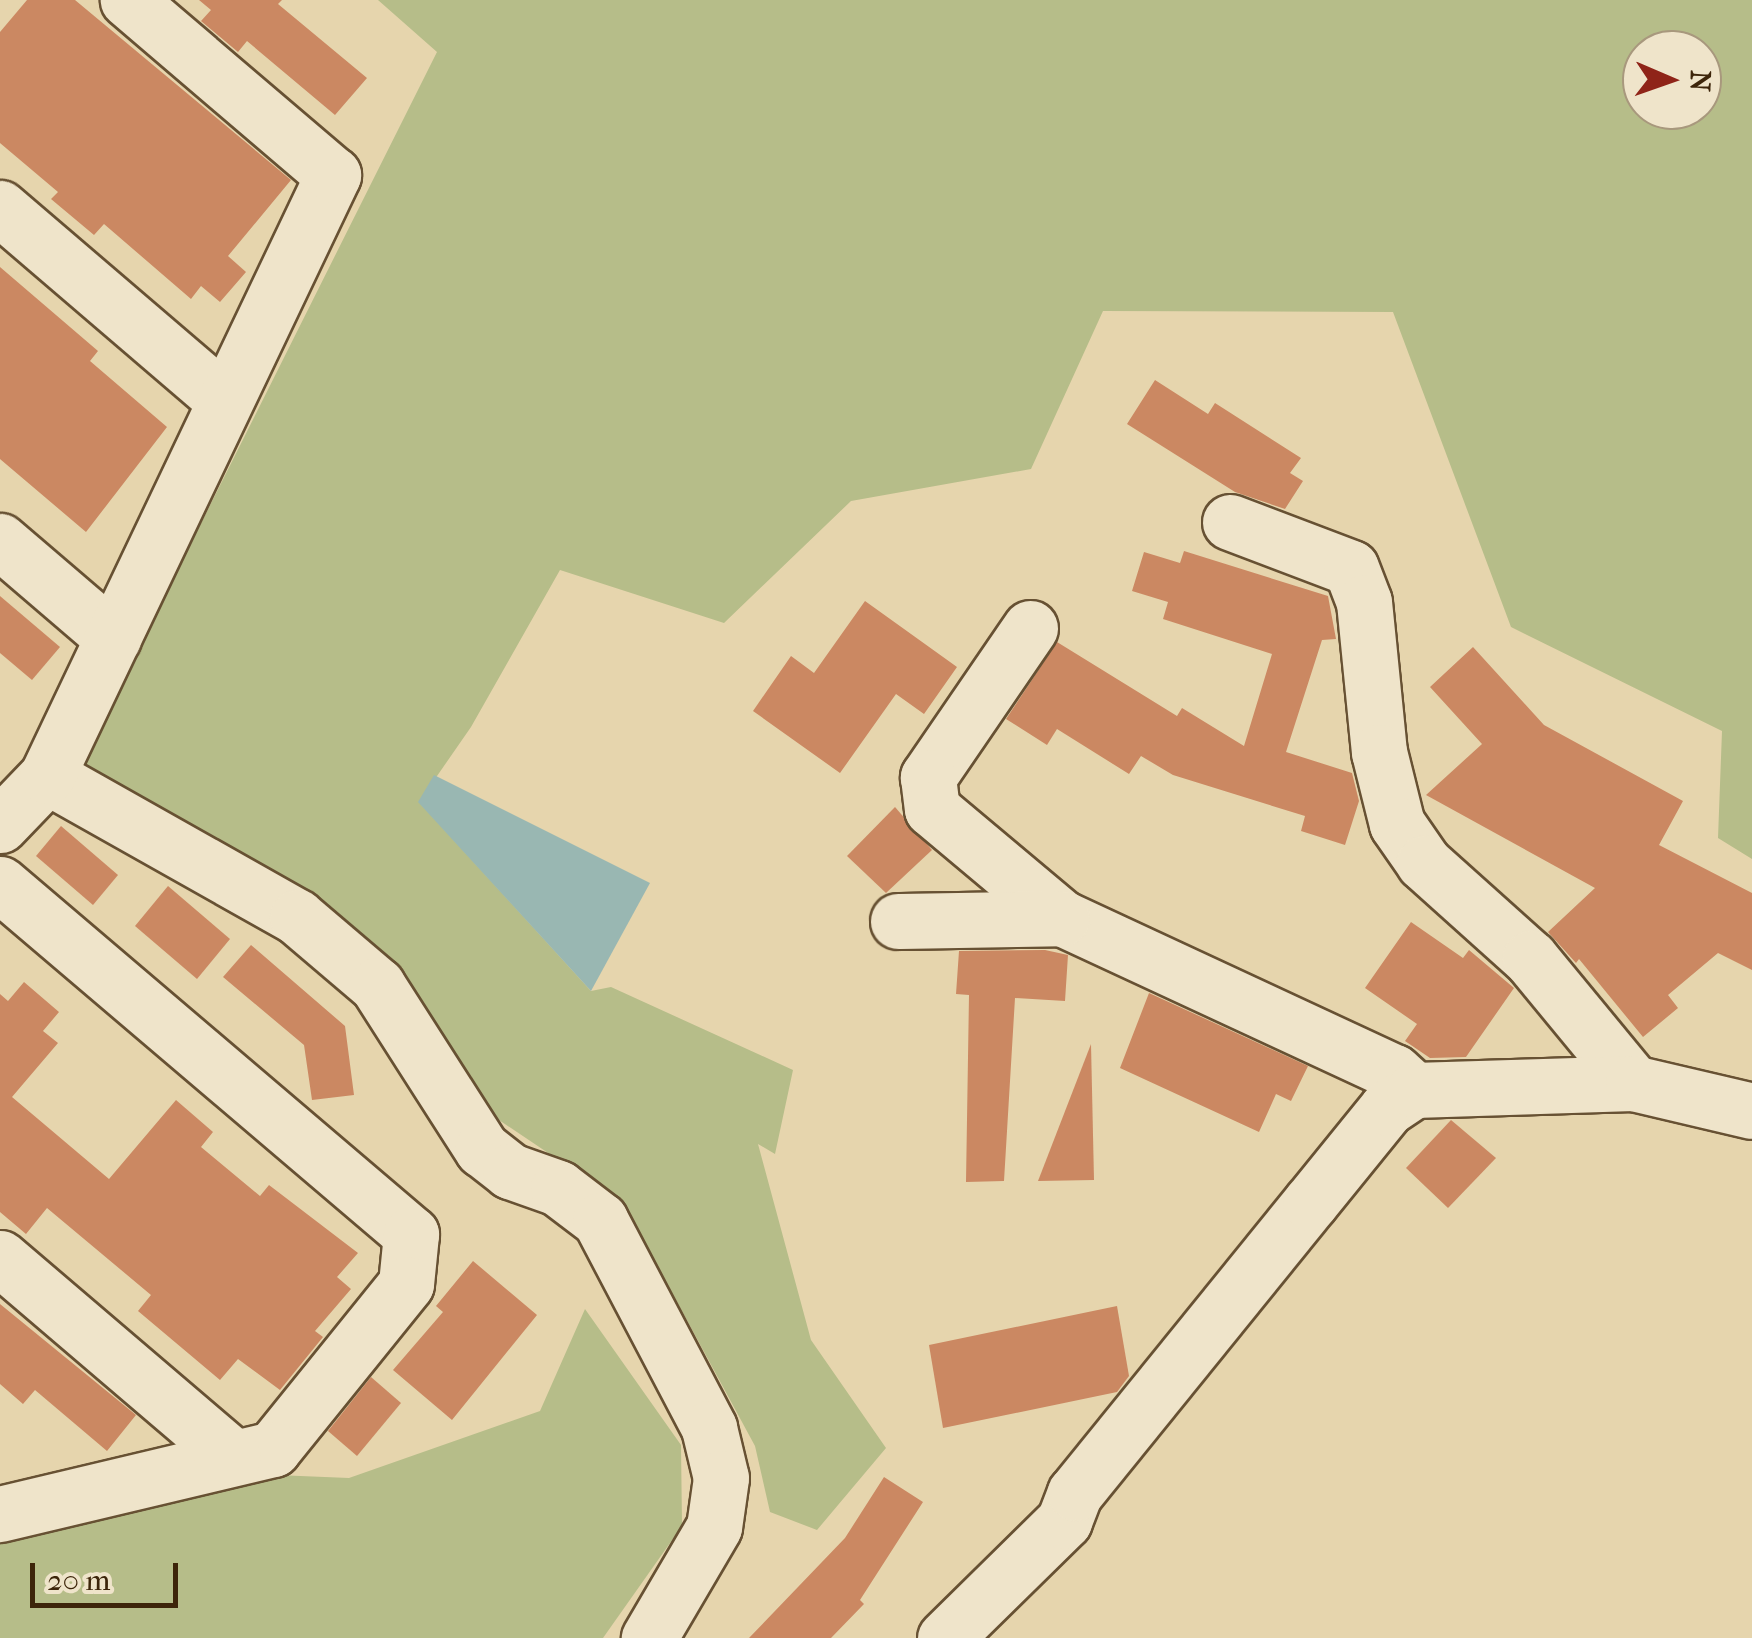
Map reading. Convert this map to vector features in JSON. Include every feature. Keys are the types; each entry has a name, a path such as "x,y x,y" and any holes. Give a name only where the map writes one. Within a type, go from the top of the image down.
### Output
{"street":[{"path":"0,825 48,776 333,175 128,0"},
{"path":"0,208 224,400"},
{"path":"1230,522 1352,568 1364,602 1380,752 1397,824 1424,863 1530,958 1634,1082"},
{"path":"0,541 113,638"},
{"path":"1030,628 928,777 932,809 1062,918 1394,1072 1414,1090"},
{"path":"48,776 298,918 377,984 482,1149 510,1171 558,1188 600,1220 710,1428 721,1478 714,1526 648,1638"},
{"path":"0,884 412,1234 406,1284 273,1449 0,1514"},
{"path":"898,921 1062,918"},
{"path":"945,1638 1064,1521 1075,1493 1387,1108 1414,1090 1634,1082 1752,1112"},
{"path":"0,1258 233,1457"}],"green space":[{"path":"378,0 1752,0 1752,859 1718,838 1722,731 1511,627 1393,312 1103,311 1031,469 851,501 724,623 560,570 471,727 419,802 591,991 611,987 793,1070 775,1154 758,1144 811,1340 886,1448 817,1530 770,1512 755,1446 624,1204 499,1120 410,991 313,903 81,763 437,52"},
{"path":"585,1309 681,1445 682,1526 603,1638 0,1638 0,1531 276,1475 349,1478 540,1411"}],"water":[{"path":"434,775 650,883 591,991 418,802"}],"building":[{"path":"27,0 75,0 291,180 228,256 246,272 220,302 201,286 191,299 104,224 94,235 51,199 58,192 0,143 0,32"},
{"path":"199,0 282,0 278,4 367,78 335,115 247,41 238,52 201,21 211,10"},
{"path":"0,267 98,351 90,361 167,427 86,532 0,459"},
{"path":"1155,380 1208,414 1215,403 1301,458 1290,473 1303,481 1285,509 1235,492 1127,424"},
{"path":"1184,551 1328,596 1336,639 1322,640 1286,752 1352,773 1359,801 1345,845 1301,831 1305,816 1173,775 1141,756 1129,774 1057,729 1047,745 1006,719 1057,642 1177,716 1182,708 1244,746 1272,654 1163,619 1168,602 1132,591 1144,552 1180,563"},
{"path":"0,596 60,647 32,680 0,653"},
{"path":"865,601 957,667 924,714 896,694 840,773 753,711 791,656 814,673"},
{"path":"1473,647 1544,725 1683,801 1659,845 1752,893 1752,970 1718,953 1668,995 1678,1008 1643,1037 1579,959 1576,963 1548,932 1595,888 1426,795 1482,744 1430,687"},
{"path":"895,807 932,850 886,893 847,856"},
{"path":"61,826 118,875 93,905 36,856"},
{"path":"168,886 230,939 197,979 135,926"},
{"path":"1411,922 1463,958 1469,950 1514,988 1466,1057 1430,1058 1405,1041 1417,1024 1365,988"},
{"path":"251,945 345,1026 354,1095 312,1100 304,1045 223,977"},
{"path":"1045,950 1068,955 1065,1001 1015,998 1004,1181 966,1182 969,995 956,994 959,951"},
{"path":"24,982 59,1012 43,1031 58,1043 12,1097 109,1179 176,1100 213,1132 201,1147 260,1196 269,1185 358,1253 337,1277 351,1289 315,1331 323,1337 280,1390 238,1359 220,1380 138,1311 151,1295 47,1208 26,1234 0,1212 0,994 8,1001"},
{"path":"1149,993 1308,1066 1291,1101 1276,1094 1259,1132 1120,1068"},
{"path":"1091,1044 1094,1180 1038,1181"},
{"path":"1451,1120 1496,1158 1448,1208 1406,1168"},
{"path":"473,1261 537,1315 452,1420 393,1370 443,1312 436,1306"},
{"path":"0,1304 136,1415 107,1451 35,1390 23,1404 0,1384"},
{"path":"1117,1306 1129,1376 1117,1392 943,1428 929,1345"},
{"path":"371,1377 401,1403 357,1456 328,1431"},
{"path":"884,1477 923,1502 860,1600 864,1604 831,1638 749,1638 845,1538"}]}
